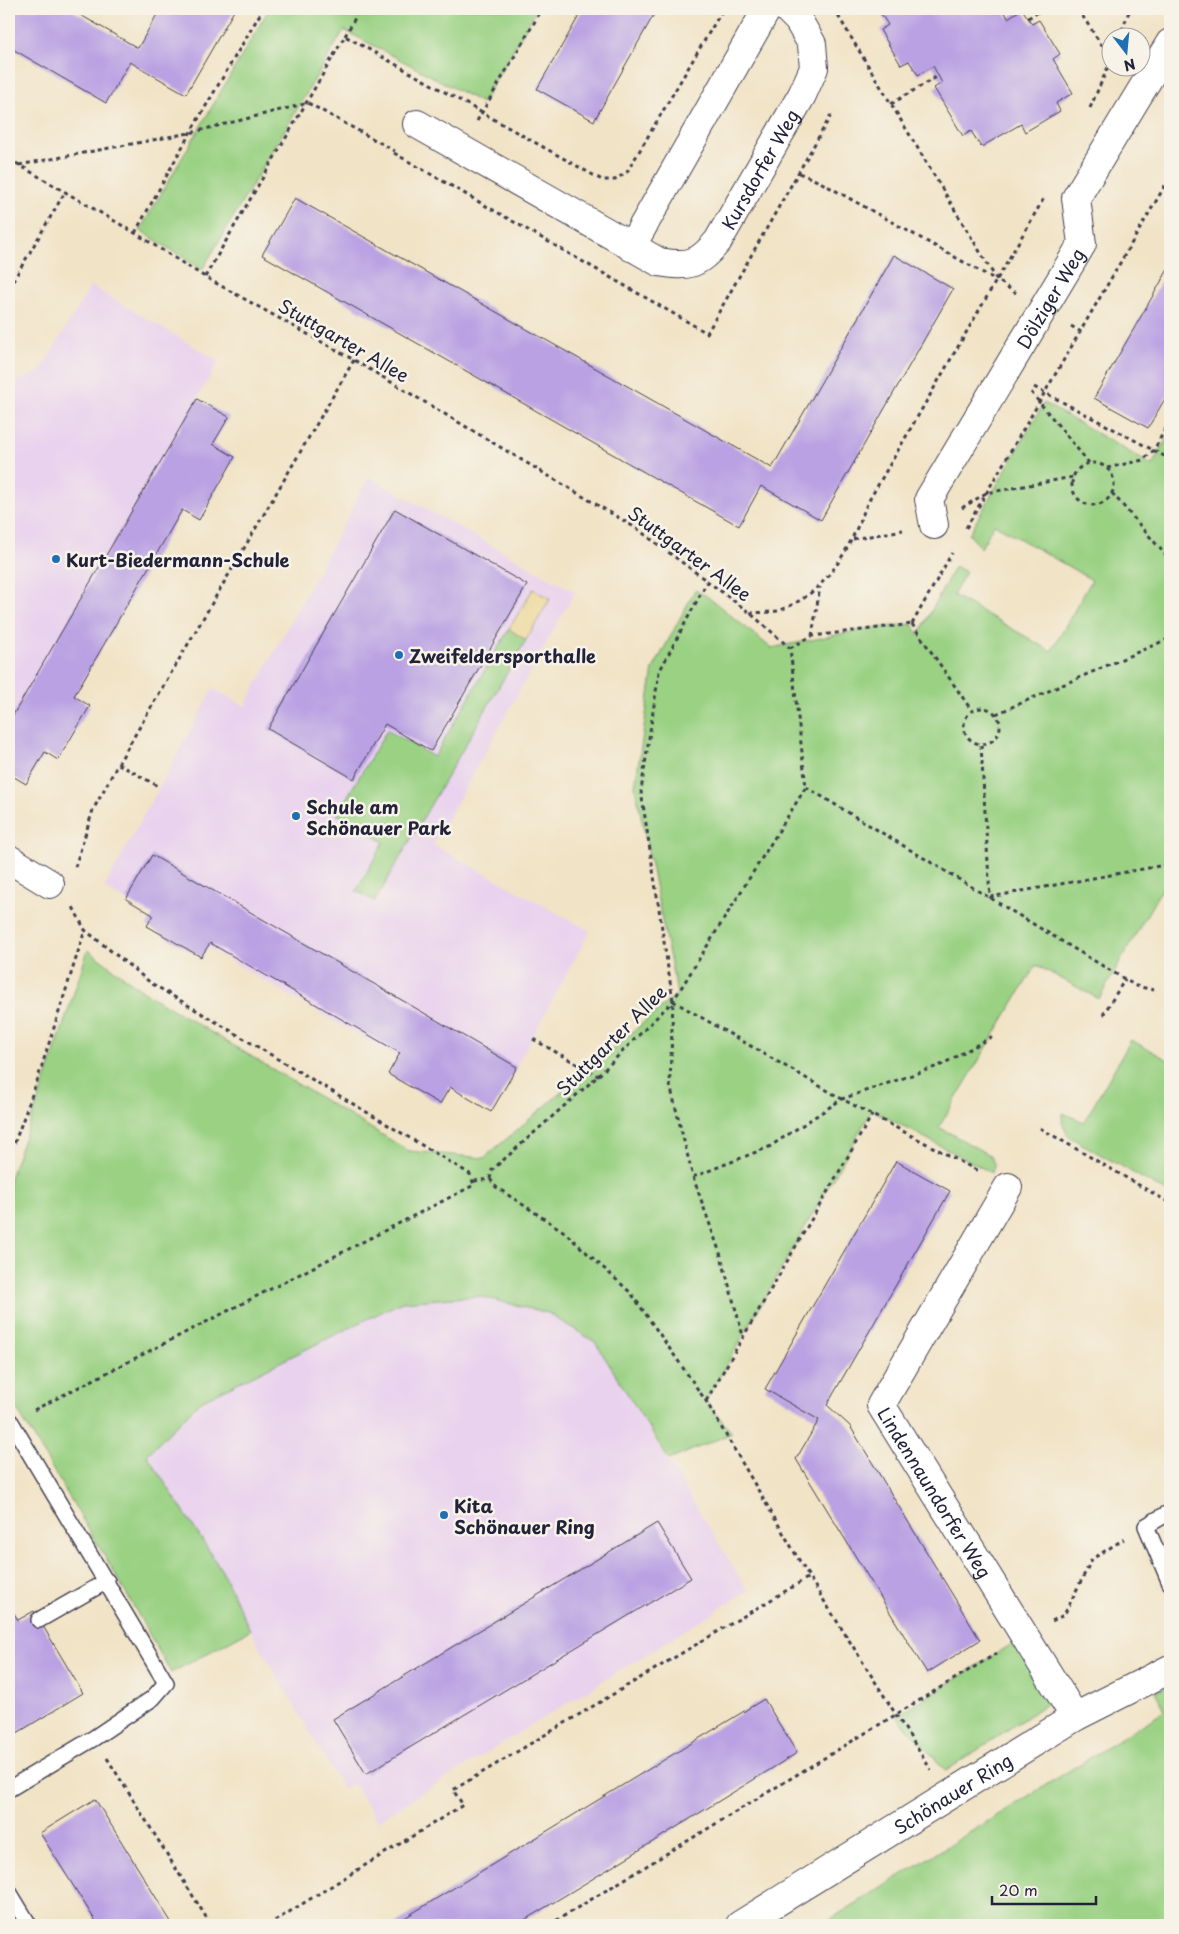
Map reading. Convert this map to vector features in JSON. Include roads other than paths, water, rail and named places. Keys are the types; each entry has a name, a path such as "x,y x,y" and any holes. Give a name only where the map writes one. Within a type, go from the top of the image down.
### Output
{"street":[{"path":"631,246 767,9"},
{"name":"Kursdorfer Weg","path":"417,124 659,262 678,265 704,259 718,241 802,96 814,68 812,44 798,20 787,9"},
{"name":"Dölziger Weg","path":"934,525 930,499 1014,375 1043,310 1082,244 1076,198 1170,43"},
{"path":"9,859 61,880"},
{"name":"Lindennaundorfer Weg","path":"1008,1187 881,1405 1075,1717"},
{"name":"Schönauer Ring","path":"740,1925 1075,1717 1170,1669"}],"lane":[{"path":"9,1789 94,1738 153,1698 166,1682 11,1422"},
{"path":"1170,1512 1146,1526 1170,1583"},
{"path":"39,1620 107,1581"},
{"path":"9,1892 29,1925"}],"place":[{"name":"Kurt-Biedermann-Schule","path":"56,559"},
{"name":"Zweifeldersporthalle","path":"399,655"},
{"name":"Schule am Schönauer Park","path":"296,816"},
{"name":"Kita Schönauer Ring","path":"444,1515"}]}
